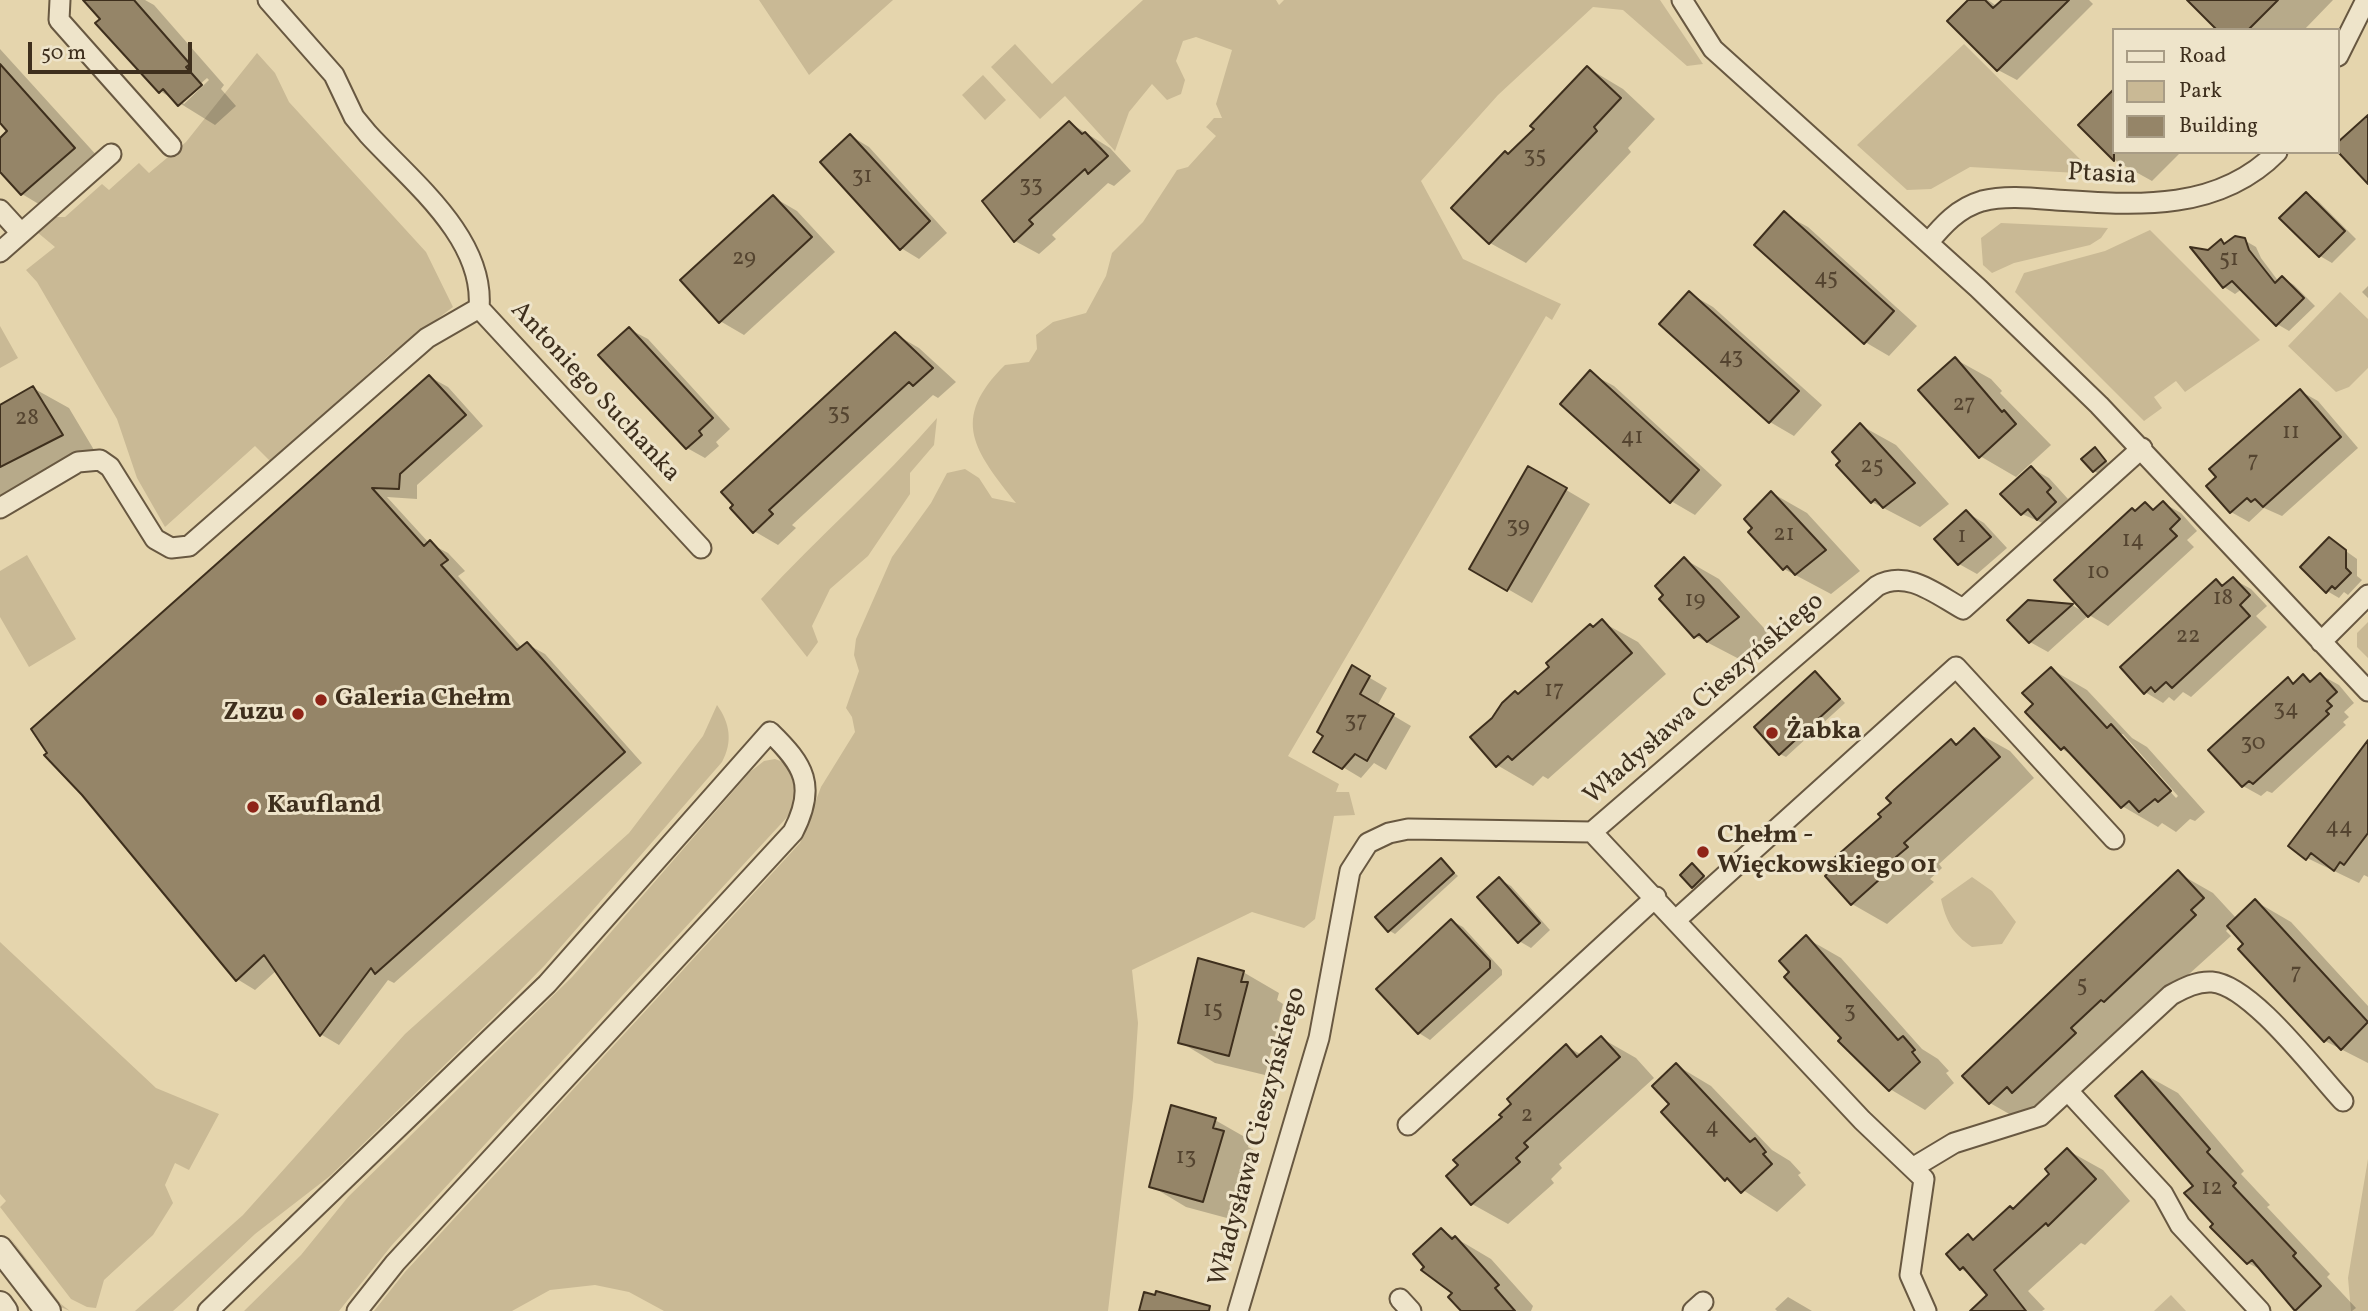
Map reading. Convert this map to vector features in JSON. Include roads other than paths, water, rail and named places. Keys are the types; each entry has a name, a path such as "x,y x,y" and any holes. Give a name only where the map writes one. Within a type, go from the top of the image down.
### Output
{"street":[{"path":"60,0 59,20 171,146"},
{"name":"Antoniego Suchanka","path":"268,0 334,75 361,125 459,233 479,283 479,308 701,548"},
{"path":"1682,0 1713,49 1928,243 2142,448 2368,691"},
{"path":"2340,52 2366,0"},
{"path":"0,252 111,154"},
{"name":"Ptasia","path":"1928,243 1955,214 1982,201 2034,198 2140,205 2189,199 2234,183 2274,154"},
{"path":"0,210 21,233"},
{"path":"0,508 78,463 100,460 110,467 155,540 171,548 190,545 427,338 479,308"},
{"name":"Władysława Cieszyńskiego","path":"1238,1311 1319,1038 1350,871 1368,843 1389,833 1408,829 1592,832 1877,586 1890,579 1904,579 1923,586 1963,609 2142,448"},
{"path":"2321,642 2368,595"},
{"path":"1677,919 1956,667 2114,839"},
{"path":"208,1311 547,984 770,732 794,755 804,776 806,793 803,813 793,832 413,1243 357,1311"},
{"path":"1592,832 1677,919 1862,1120 1924,1179 1910,1275 1926,1311"},
{"path":"1408,1125 1656,897"},
{"path":"1914,1167 1954,1143 2040,1116 2122,1037 2171,995 2197,983 2225,984 2250,999 2343,1101"},
{"path":"2068,1091 2163,1194 2180,1225 2260,1311"},
{"path":"0,1249 48,1311"},
{"path":"0,1304 5,1311"}],"place":[{"name":"Galeria Chełm","path":"321,700"},
{"name":"Zuzu","path":"298,714"},
{"name":"Żabka","path":"1772,733"},
{"name":"Kaufland","path":"253,807"},
{"name":"Chełm - Więckowskiego 01","path":"1703,852"}]}
